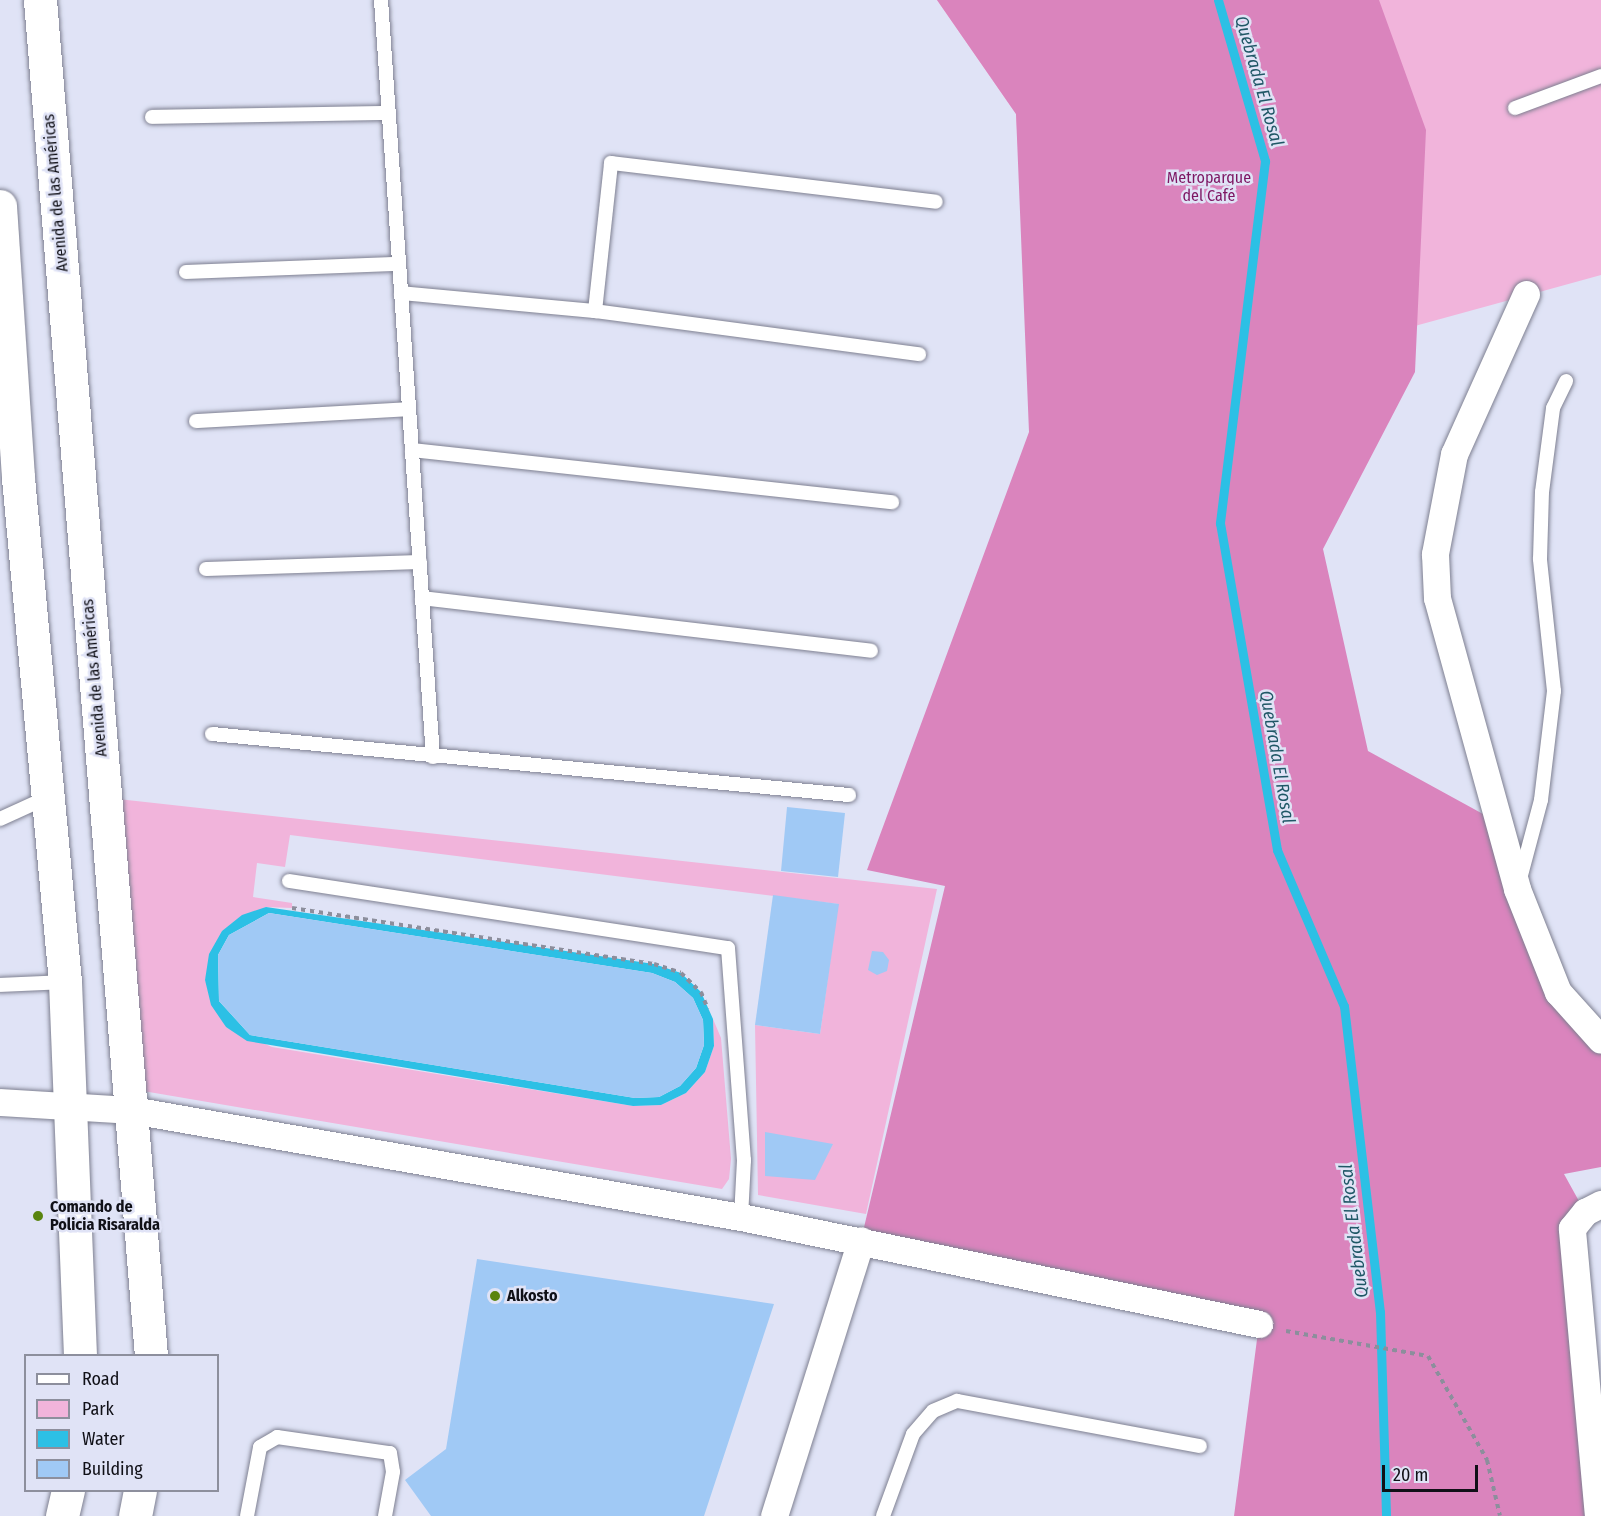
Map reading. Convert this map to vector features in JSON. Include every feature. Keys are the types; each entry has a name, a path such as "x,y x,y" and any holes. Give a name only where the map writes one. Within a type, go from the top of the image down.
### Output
{"main road":[{"name":"Avenida de las Américas","path":"40,0 151,1354"},
{"path":"0,206 9,475 48,796 65,982 80,1354"},
{"path":"62,1516 68,1492"},
{"path":"135,1516 140,1492"}],"street":[{"path":"1526,294 1454,454 1435,554 1437,598 1517,889 1558,992 1601,1040"},
{"path":"0,1102 132,1110 741,1217 861,1240 1105,1297 1259,1324"},
{"path":"1598,1516 1572,1228 1585,1212 1601,1204"},
{"path":"774,1516 861,1240"}],"lane":[{"path":"381,0 433,757"},
{"path":"1515,108 1601,76"},
{"path":"152,117 389,113"},
{"path":"595,311 611,163 936,202"},
{"path":"186,272 399,264"},
{"path":"401,293 595,311 919,354"},
{"path":"1517,889 1541,800 1554,691 1540,559 1542,492 1553,408 1566,381"},
{"path":"196,421 409,409"},
{"path":"412,450 892,502"},
{"path":"206,569 420,562"},
{"path":"422,598 871,651"},
{"path":"212,734 433,757 849,795"},
{"path":"0,819 48,796"},
{"path":"289,881 728,948 744,1160 741,1217"},
{"path":"0,985 65,982"},
{"path":"884,1516 913,1434 933,1411 957,1401 1200,1446"},
{"path":"247,1516 260,1447 277,1437 390,1454 393,1472 385,1516"}],"path":[{"path":"292,908 663,967 681,973 701,992 713,1019"},
{"path":"471,943 472,936"},
{"path":"1259,1324 1342,1344 1428,1356 1486,1460 1500,1516"}],"green space":[{"name":"Metroparque del Café","path":"937,0 1601,0 1601,275 1029,432 1031,365 1016,114"},
{"path":"937,0 1379,0 1426,130 1415,372 1323,549 1368,751 1483,814 1552,977 1601,1034 1601,1167 1564,1174 1585,1212 1600,1516 1234,1516 1259,1324 861,1240 945,886 867,870 1029,432 1016,114"},
{"path":"118,799 937,889 866,1214 758,1195 755,1025 820,1034 838,904 290,835 285,867 257,863 253,897 292,903 292,908 266,907 222,931 205,980 226,1027 272,1047 633,1106 661,1105 686,1093 705,1072 714,1046 713,1019 721,1038 731,1159 729,1179 722,1189 143,1091"}],"water":[{"path":"266,907 654,964 681,973 701,992 713,1019 714,1046 705,1072 686,1093 661,1105 633,1106 247,1041 226,1027 211,1005 205,980 209,954 222,931 242,915","holes":["269,913 652,973 675,982 693,998 703,1020 704,1045 696,1068 680,1086 659,1097 635,1098 250,1035 219,1001 218,955 229,935"]}],"building":[{"path":"787,807 845,813 838,877 781,871"},
{"path":"773,895 839,904 820,1034 755,1025"},
{"path":"269,913 652,973 675,982 693,998 703,1020 704,1045 696,1068 680,1086 659,1097 635,1098 250,1035 219,1001 218,955 229,935"},
{"path":"872,951 883,952 889,960 887,971 877,975 868,970"},
{"path":"765,1132 833,1144 815,1180 765,1176"},
{"path":"477,1259 774,1304 704,1516 431,1516 405,1480 446,1449"}],"waterway":[{"name":"Quebrada El Rosal","path":"1218,0 1265,161 1220,523 1277,850 1344,1006 1380,1312 1386,1516"}],"place":[{"name":"Comando de Policia Risaralda","path":"38,1216"},
{"name":"Alkosto","path":"495,1296"}]}
